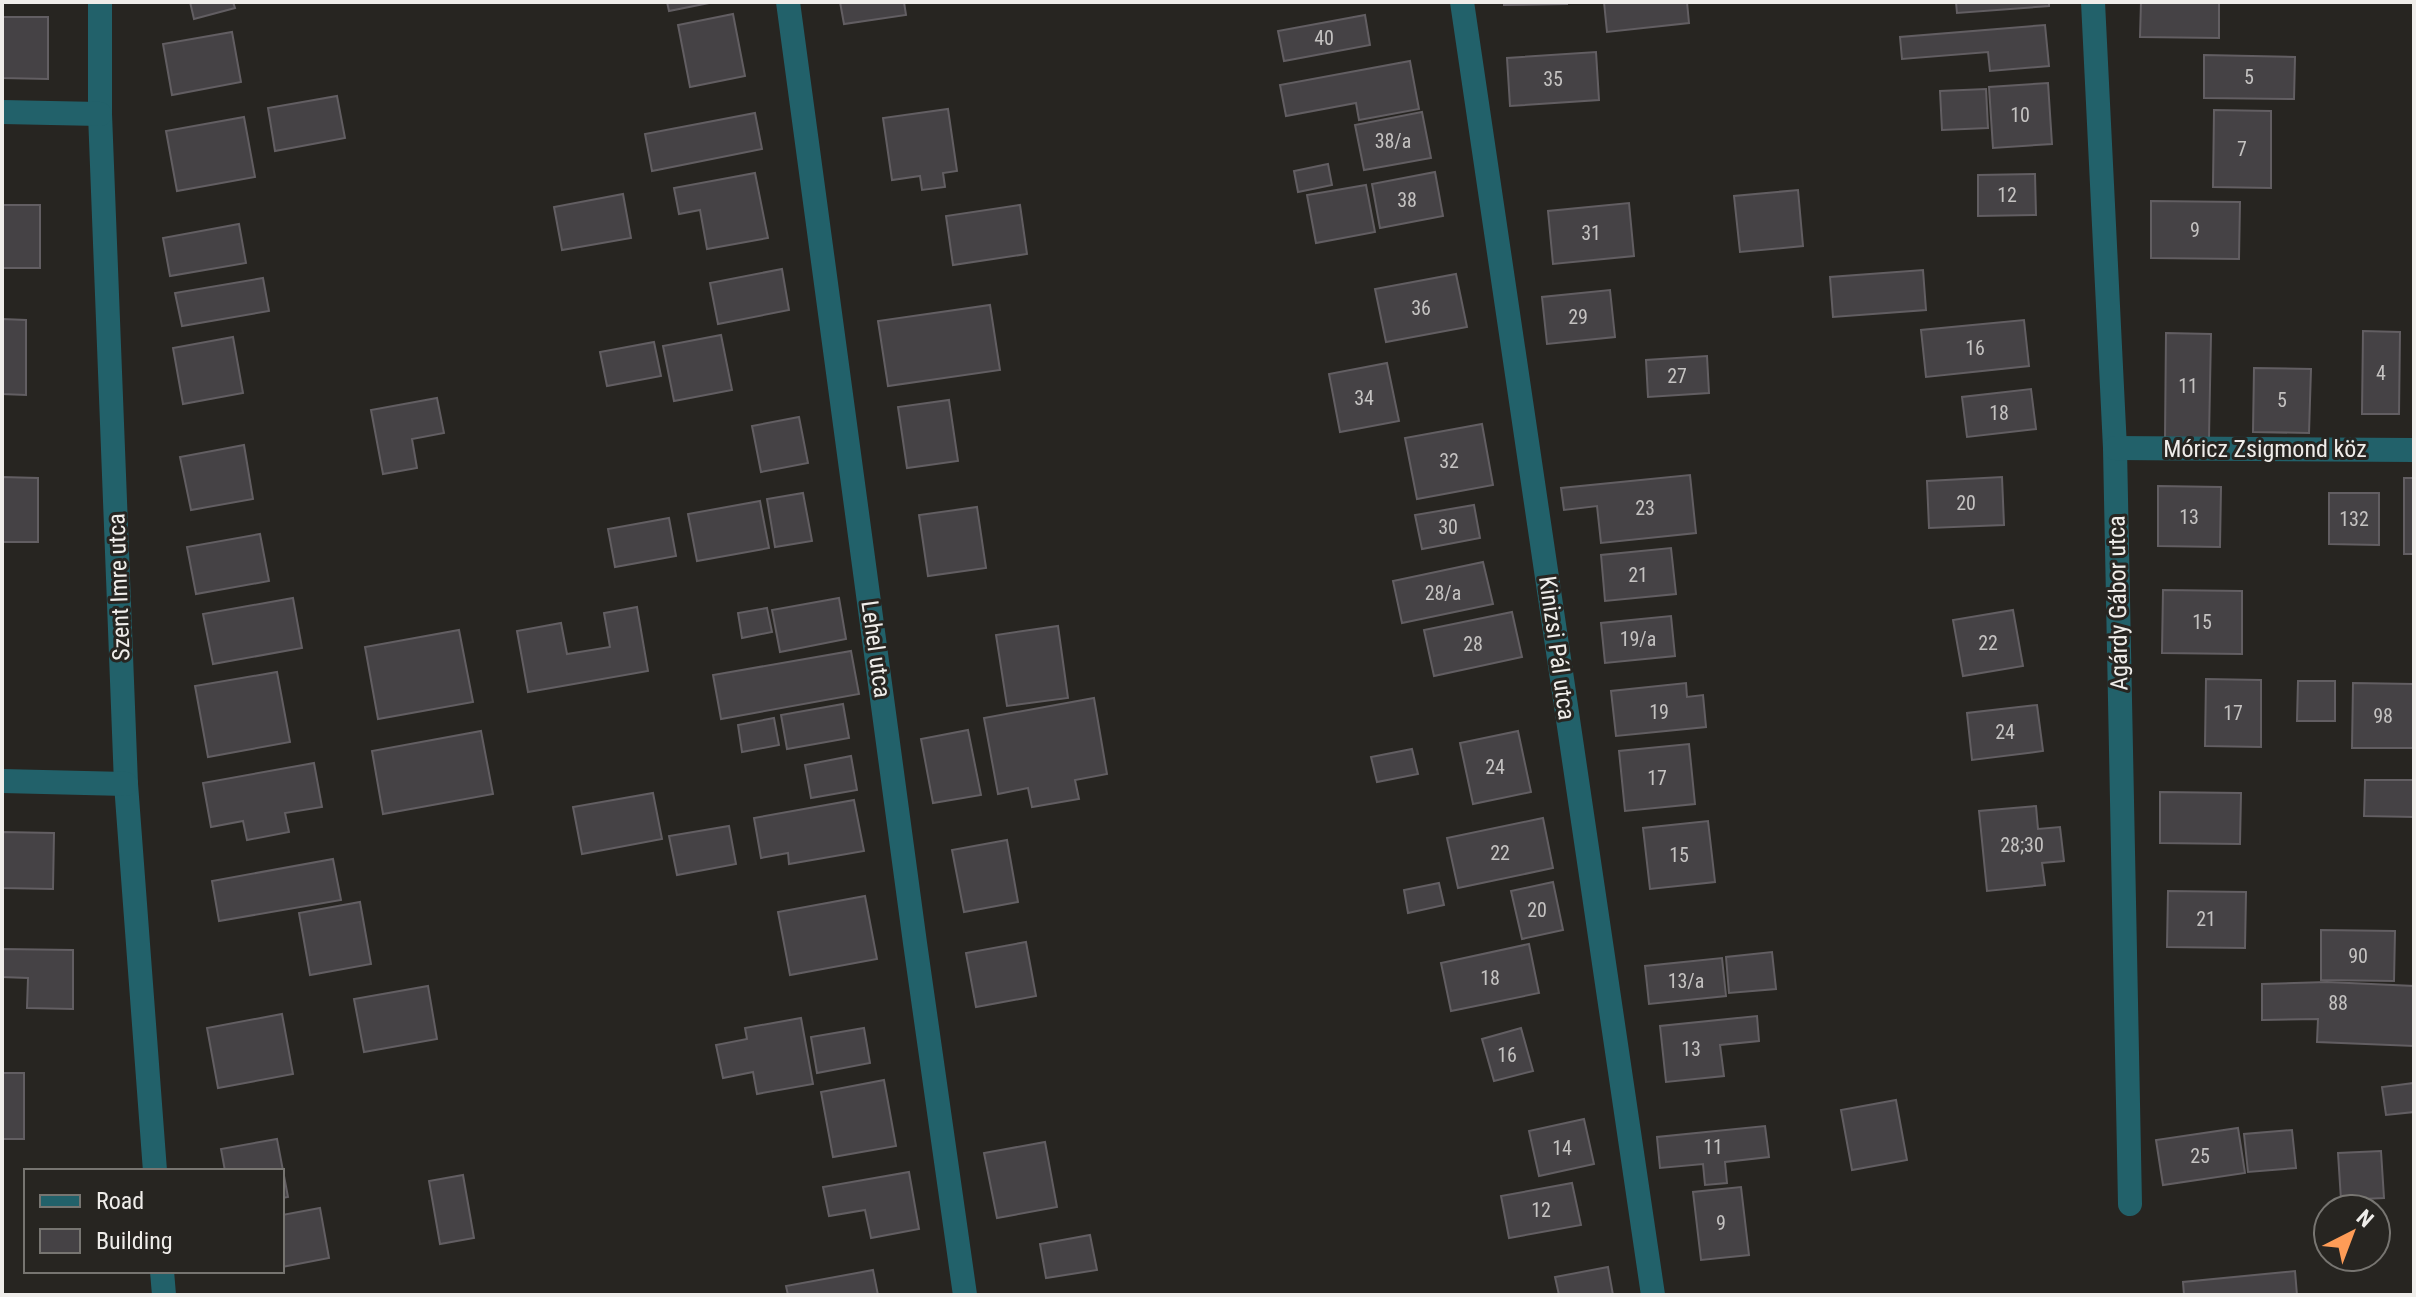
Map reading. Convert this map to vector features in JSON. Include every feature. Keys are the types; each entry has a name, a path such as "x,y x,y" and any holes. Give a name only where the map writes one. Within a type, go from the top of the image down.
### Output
{"street":[{"name":"Szent Imre utca","path":"100,2 100,114 126,784 155,1169"},
{"name":"Lehel utca","path":"788,2 965,1295"},
{"name":"Kinizsi Pál utca","path":"1462,2 1653,1295"},
{"name":"Agárdy Gábor utca","path":"2093,2 2115,448 2130,1204"},
{"path":"2,112 100,114"},
{"name":"Móricz Zsigmond köz","path":"2115,448 2414,450"},
{"path":"2,781 126,784"},
{"path":"162,1273 164,1295"}],"building":[{"path":"190,2 233,2 235,8 194,19"},
{"path":"667,2 714,2 669,11"},
{"path":"840,2 904,2 906,15 844,24"},
{"path":"1504,2 1567,2 1567,4 1504,5"},
{"path":"1604,2 1687,2 1689,23 1607,32"},
{"path":"1956,2 2049,2 2049,6 1957,13"},
{"path":"2141,2 2219,2 2219,38 2140,37"},
{"path":"733,14 745,76 690,87 678,25"},
{"path":"1365,15 1370,45 1284,61 1278,31"},
{"path":"2,17 48,17 48,79 2,78"},
{"path":"2045,25 2049,66 1990,71 1988,52 1902,59 1900,37"},
{"path":"232,32 241,82 172,95 163,44"},
{"path":"1596,52 1599,100 1510,106 1507,58"},
{"path":"2204,55 2295,57 2294,99 2204,98"},
{"path":"1410,61 1419,109 1359,120 1356,103 1286,116 1280,85"},
{"path":"2048,83 2052,144 1993,148 1989,87"},
{"path":"1986,89 1988,128 1942,130 1940,91"},
{"path":"337,96 345,138 275,151 268,108"},
{"path":"948,109 957,171 943,173 945,187 922,190 920,176 892,180 883,118"},
{"path":"2214,110 2271,111 2271,188 2213,187"},
{"path":"1422,112 1431,158 1364,170 1355,125"},
{"path":"755,113 762,149 652,171 645,134"},
{"path":"244,117 255,177 177,191 166,131"},
{"path":"1328,164 1332,185 1298,192 1294,171"},
{"path":"1435,172 1443,216 1380,228 1372,184"},
{"path":"755,173 768,238 707,249 700,210 679,214 674,188"},
{"path":"2035,174 2036,215 1978,216 1978,175"},
{"path":"1366,185 1375,232 1316,243 1307,195"},
{"path":"1798,190 1803,246 1740,252 1734,196"},
{"path":"623,194 631,238 562,250 554,207"},
{"path":"2151,201 2240,202 2239,259 2151,258"},
{"path":"1629,203 1634,256 1553,264 1548,211"},
{"path":"2,205 40,205 40,268 2,268"},
{"path":"1020,205 1027,254 953,265 946,216"},
{"path":"239,224 246,263 170,276 163,238"},
{"path":"782,269 789,310 718,324 710,283"},
{"path":"1923,270 1926,310 1833,317 1830,277"},
{"path":"1456,274 1467,327 1386,342 1375,289"},
{"path":"263,278 269,311 182,326 175,293"},
{"path":"1610,290 1615,337 1547,344 1542,297"},
{"path":"990,305 1000,370 888,386 878,321"},
{"path":"2,319 26,320 26,395 2,394"},
{"path":"2024,320 2029,366 1926,377 1921,330"},
{"path":"2363,331 2400,332 2399,414 2362,414"},
{"path":"2166,333 2211,334 2209,438 2165,438"},
{"path":"721,335 732,390 674,401 663,346"},
{"path":"233,337 243,393 183,404 173,348"},
{"path":"654,342 661,376 607,386 600,352"},
{"path":"1707,356 1709,393 1648,397 1646,360"},
{"path":"1387,363 1399,421 1340,432 1329,374"},
{"path":"2254,368 2311,369 2309,433 2253,432"},
{"path":"2031,389 2036,429 1967,437 1962,397"},
{"path":"437,398 444,433 412,439 417,468 383,474 371,410"},
{"path":"949,400 958,461 907,468 898,407"},
{"path":"799,417 808,463 761,472 752,426"},
{"path":"1482,424 1493,485 1417,499 1405,438"},
{"path":"244,445 253,499 191,510 180,457"},
{"path":"1690,475 1696,533 1601,543 1597,506 1564,510 1561,488"},
{"path":"2,477 38,478 38,542 2,542"},
{"path":"2002,477 2004,525 1929,528 1927,481"},
{"path":"2404,478 2414,478 2414,554 2404,554"},
{"path":"2158,486 2221,487 2220,547 2158,546"},
{"path":"803,493 812,541 775,547 767,499"},
{"path":"2329,493 2379,493 2379,545 2329,544"},
{"path":"760,501 769,548 697,561 688,514"},
{"path":"1474,505 1480,538 1422,549 1415,515"},
{"path":"977,507 986,568 928,576 919,515"},
{"path":"669,518 676,556 615,567 608,529"},
{"path":"260,534 269,581 196,594 187,547"},
{"path":"1671,548 1676,594 1605,601 1601,555"},
{"path":"1483,562 1493,604 1402,623 1393,581"},
{"path":"2163,590 2242,591 2242,654 2162,653"},
{"path":"293,598 302,648 213,664 203,614"},
{"path":"839,598 846,639 780,652 772,610"},
{"path":"637,607 648,671 528,692 517,631 561,623 567,654 610,647 604,613"},
{"path":"767,608 772,632 742,638 738,613"},
{"path":"2013,610 2023,666 1963,676 1953,620"},
{"path":"1512,612 1522,657 1434,676 1424,630"},
{"path":"1671,616 1675,656 1605,663 1601,623"},
{"path":"1058,626 1068,698 1007,706 996,635"},
{"path":"459,630 473,702 378,719 365,647"},
{"path":"851,651 859,694 721,719 713,675"},
{"path":"277,672 290,742 208,757 195,686"},
{"path":"2206,679 2261,680 2261,747 2205,746"},
{"path":"2298,681 2335,681 2335,721 2297,721"},
{"path":"1686,683 1687,697 1703,695 1706,727 1616,736 1611,691"},
{"path":"2353,683 2414,684 2414,748 2352,748"},
{"path":"1094,698 1107,774 1075,780 1079,799 1032,807 1028,788 998,794 984,718"},
{"path":"843,704 849,738 787,749 781,715"},
{"path":"2037,705 2043,751 1972,760 1967,713"},
{"path":"774,718 779,745 742,752 738,725"},
{"path":"968,730 981,795 933,803 921,739"},
{"path":"481,731 493,794 383,814 372,751"},
{"path":"1518,731 1531,792 1473,804 1460,743"},
{"path":"1689,744 1695,804 1625,811 1619,751"},
{"path":"1412,749 1418,774 1377,782 1371,757"},
{"path":"851,756 857,790 811,798 805,765"},
{"path":"314,763 322,807 285,813 289,832 247,840 243,821 211,827 203,783"},
{"path":"2365,780 2414,780 2414,817 2364,816"},
{"path":"2160,792 2241,793 2240,844 2160,843"},
{"path":"653,793 662,839 582,854 573,807"},
{"path":"854,800 864,851 789,864 788,853 761,858 754,818"},
{"path":"2036,806 2038,829 2060,827 2064,861 2042,863 2045,885 1987,891 1979,811"},
{"path":"1543,818 1553,868 1458,888 1447,838"},
{"path":"1708,821 1715,882 1650,889 1643,828"},
{"path":"729,826 736,864 677,875 669,836"},
{"path":"2,832 54,833 53,889 2,888"},
{"path":"1007,840 1018,902 964,912 952,850"},
{"path":"333,859 341,900 219,921 212,881"},
{"path":"1553,882 1563,930 1522,939 1511,891"},
{"path":"1439,883 1444,905 1408,913 1404,890"},
{"path":"2168,891 2246,892 2245,948 2167,947"},
{"path":"865,896 877,959 790,975 778,912"},
{"path":"360,902 371,964 310,975 299,913"},
{"path":"2321,930 2395,931 2394,981 2321,980"},
{"path":"1026,942 1036,996 976,1007 966,953"},
{"path":"1529,944 1539,993 1451,1011 1441,963"},
{"path":"2,949 73,950 73,1009 27,1008 28,978 2,977"},
{"path":"1772,952 1776,989 1729,993 1726,957"},
{"path":"1722,958 1726,996 1649,1004 1645,966"},
{"path":"2327,982 2414,986 2414,1046 2317,1042 2318,1019 2262,1020 2262,984"},
{"path":"428,986 437,1039 364,1052 354,999"},
{"path":"282,1014 293,1074 218,1088 207,1028"},
{"path":"1757,1016 1759,1041 1720,1045 1724,1076 1666,1082 1660,1026"},
{"path":"801,1018 813,1084 757,1094 753,1072 723,1078 716,1045 747,1039 745,1028"},
{"path":"864,1028 870,1063 817,1073 811,1037"},
{"path":"1521,1028 1533,1071 1494,1081 1482,1039"},
{"path":"2,1073 24,1073 24,1139 2,1139"},
{"path":"884,1080 896,1146 833,1157 821,1092"},
{"path":"2414,1083 2414,1112 2386,1115 2382,1087"},
{"path":"1896,1100 1907,1160 1852,1170 1841,1110"},
{"path":"1584,1119 1594,1164 1539,1176 1529,1131"},
{"path":"1765,1126 1769,1157 1725,1162 1727,1183 1705,1185 1703,1164 1660,1168 1657,1137"},
{"path":"2238,1128 2245,1173 2163,1185 2156,1140"},
{"path":"2292,1130 2296,1168 2248,1172 2244,1134"},
{"path":"277,1139 283,1169 225,1169 221,1149"},
{"path":"1045,1142 1057,1207 997,1218 984,1153"},
{"path":"2381,1151 2384,1193 2341,1193 2338,1153"},
{"path":"909,1172 919,1229 871,1238 865,1210 829,1216 823,1187"},
{"path":"463,1175 474,1238 440,1244 429,1181"},
{"path":"284,1176 288,1197 284,1198"},
{"path":"1572,1183 1581,1225 1509,1238 1501,1196"},
{"path":"1741,1187 1749,1255 1701,1260 1693,1192"},
{"path":"320,1208 329,1258 284,1267 284,1215"},
{"path":"1090,1235 1097,1270 1046,1278 1040,1244"},
{"path":"1608,1267 1613,1295 1559,1295 1555,1277"},
{"path":"873,1270 878,1295 788,1295 786,1286"},
{"path":"2295,1271 2297,1295 2184,1295 2183,1282"}]}
